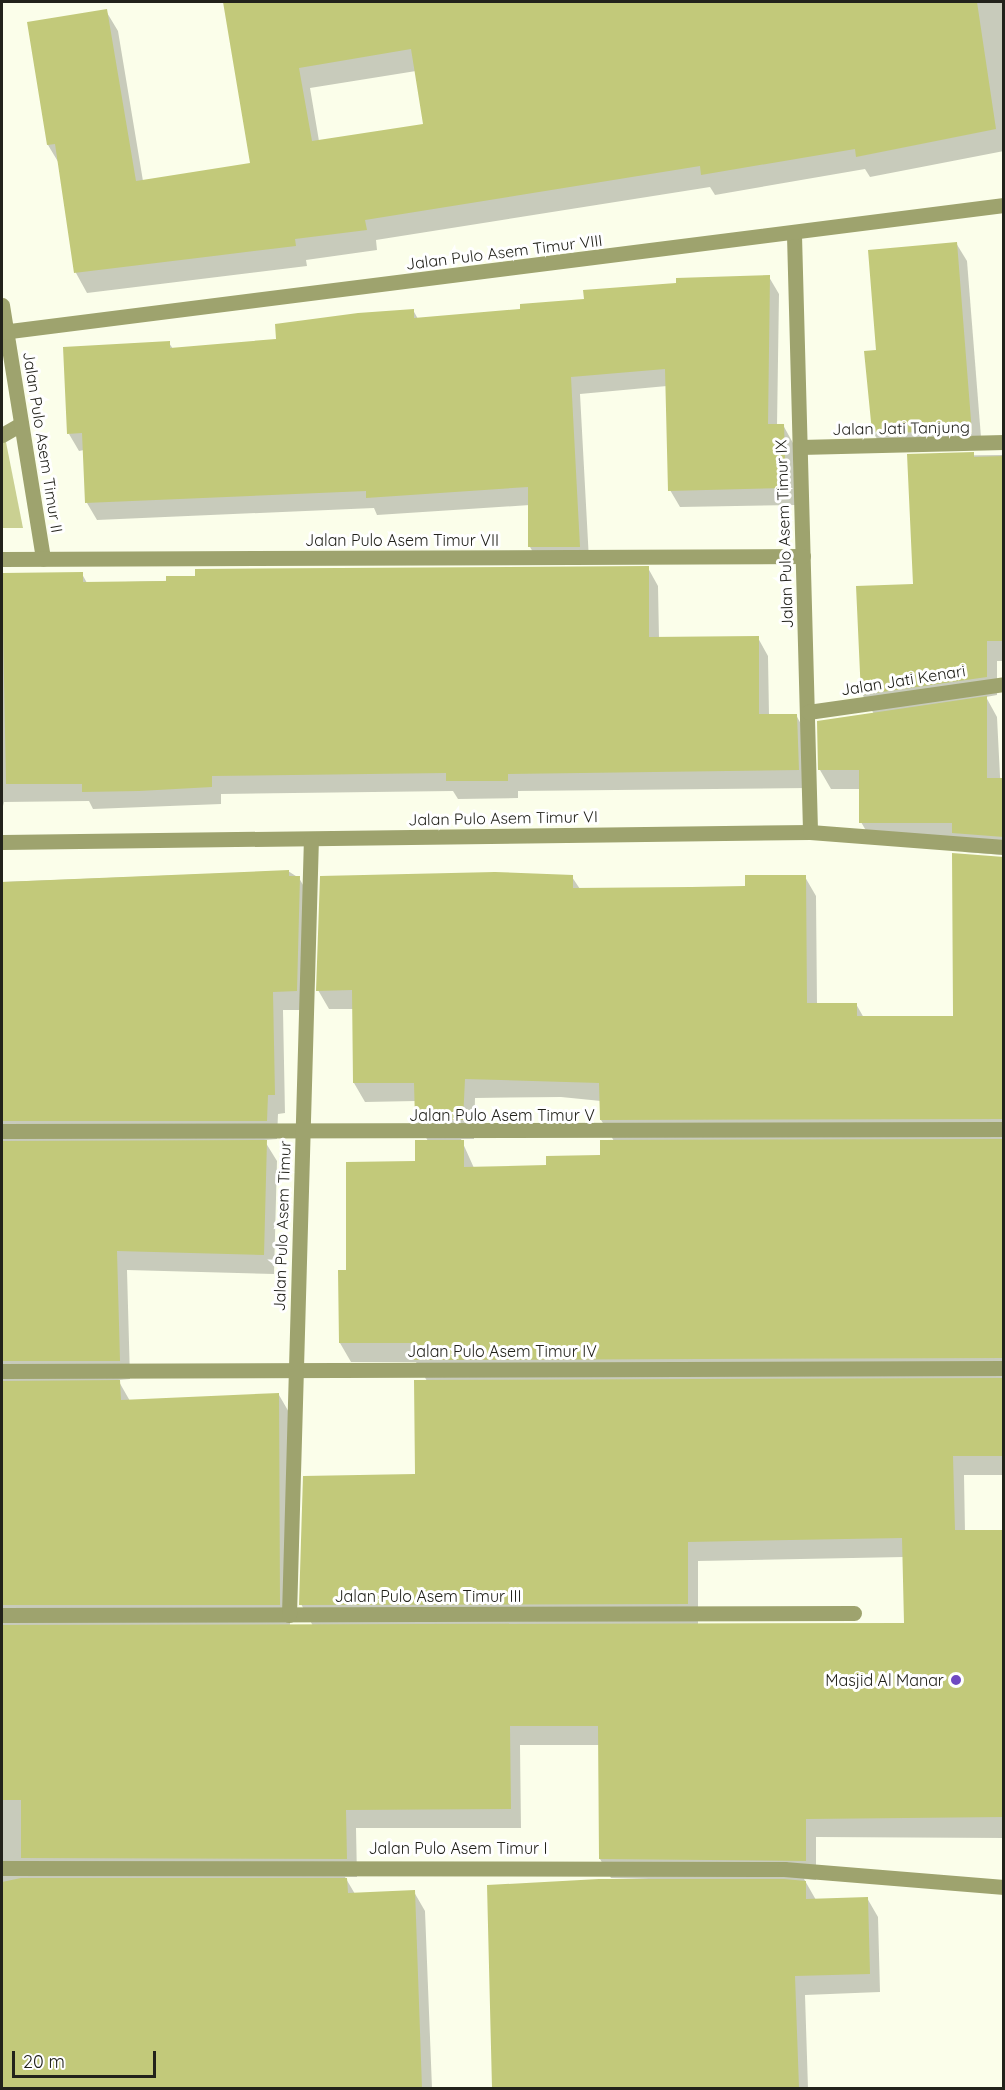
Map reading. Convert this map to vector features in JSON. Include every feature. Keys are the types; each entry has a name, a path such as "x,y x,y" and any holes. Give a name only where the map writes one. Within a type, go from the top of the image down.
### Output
{"street":[{"name":"Jalan Pulo Asem Timur VIII","path":"5,332 794,235 1004,206"},
{"name":"Jalan Pulo Asem Timur IX","path":"794,235 810,832"},
{"name":"Jalan Pulo Asem Timur II","path":"2,305 43,559"},
{"path":"2,435 21,424"},
{"name":"Jalan Jati Tanjung","path":"800,447 1004,442"},
{"name":"Jalan Pulo Asem Timur VII","path":"2,558 803,556"},
{"name":"Jalan Jati Kenari","path":"807,712 1004,684"},
{"name":"Jalan Pulo Asem Timur VI","path":"2,842 810,832 1004,847"},
{"name":"Jalan Pulo Asem Timur","path":"289,1615 311,839"},
{"name":"Jalan Pulo Asem Timur V","path":"2,1131 302,1134 1004,1129"},
{"name":"Jalan Pulo Asem Timur IV","path":"2,1371 1004,1368"},
{"name":"Jalan Pulo Asem Timur III","path":"2,1615 854,1613"},
{"name":"Jalan Pulo Asem Timur I","path":"2,1868 773,1869 914,1877 1004,1887"}],"green space":[{"path":"2,422 23,528 2,528"}],"building":[{"path":"223,2 977,2 996,129 856,157 855,149 701,175 700,166 365,220 367,230 295,239 296,246 74,273 55,144 47,145 27,22 107,9 136,181 250,163","holes":["411,49 423,124 312,141 299,68"]},
{"path":"957,242 972,433 872,432 864,351 876,350 868,250"},
{"path":"770,275 768,424 784,424 786,488 668,491 665,369 571,377 580,547 528,547 528,487 366,498 366,491 85,503 82,433 67,434 63,347 170,341 170,348 276,339 275,324 358,313 414,309 414,318 520,309 520,304 584,299 583,290 676,283 676,278"},
{"path":"974,452 974,457 1004,456 1004,641 987,641 987,677 861,695 856,586 913,584 907,454"},
{"path":"649,566 649,637 759,636 759,714 797,714 799,770 508,774 508,781 446,781 446,773 212,776 212,787 139,791 82,792 82,784 6,784 2,573 83,572 83,582 166,581 166,576 195,576 195,569"},
{"path":"987,696 987,778 1004,778 1004,837 952,833 952,823 859,823 859,770 818,770 817,721"},
{"path":"952,853 1004,857 1004,1119 600,1120 599,1083 465,1079 463,1120 415,1120 414,1083 353,1083 352,990 316,991 320,876 495,872 573,875 573,888 745,886 745,875 806,875 807,1003 857,1003 857,1016 953,1016"},
{"path":"289,870 289,876 300,876 297,991 273,992 275,1095 268,1095 267,1121 2,1121 2,882"},
{"path":"1004,1139 1004,1358 414,1360 411,1343 339,1343 338,1270 346,1270 346,1162 415,1161 415,1140 464,1140 464,1167 546,1165 546,1156 600,1155 600,1140"},
{"path":"267,1140 264,1255 117,1251 120,1361 2,1361 2,1141"},
{"path":"1004,1378 1004,1456 953,1456 955,1530 1004,1530 1004,1817 806,1819 806,1861 599,1859 598,1726 510,1726 511,1809 346,1810 347,1859 21,1858 21,1800 2,1800 2,1625 904,1623 902,1538 688,1542 688,1604 299,1605 303,1476 415,1474 414,1380"},
{"path":"120,1380 121,1400 279,1393 280,1605 2,1605 2,1381"},
{"path":"21,1878 347,1878 348,1893 415,1890 422,2088 2,2088 2,1882"},
{"path":"599,1879 784,1879 806,1881 806,1899 868,1897 870,1974 795,1976 799,2088 492,2088 487,1885"}],"place":[{"name":"Masjid Al Manar","path":"956,1680"}]}
